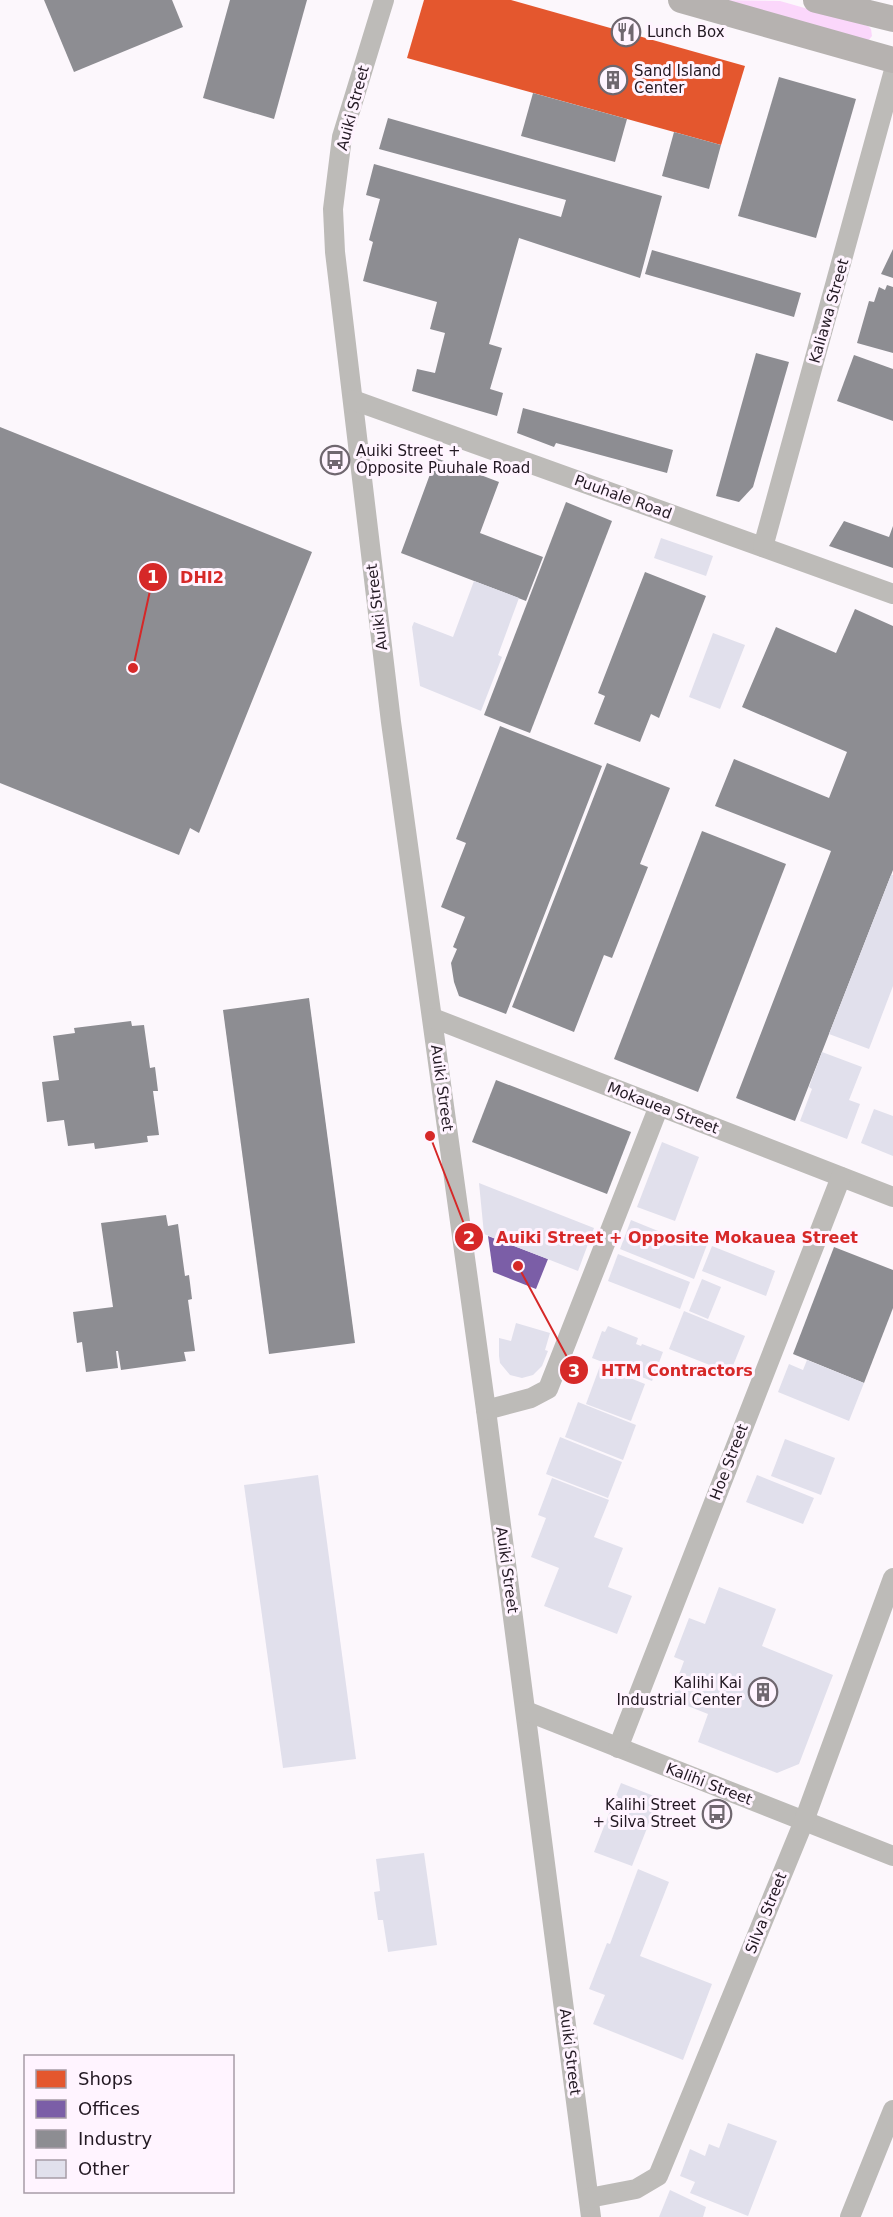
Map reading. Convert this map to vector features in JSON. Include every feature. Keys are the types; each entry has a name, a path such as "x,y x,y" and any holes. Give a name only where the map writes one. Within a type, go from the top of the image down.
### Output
{"main road":[{"path":"681,0 893,60"},
{"path":"816,0 893,19"}],"street":[{"name":"Auiki Street","path":"384,0 342,137 333,209 337,282 390,722 433,1017 486,1410 590,2208"},
{"name":"Kaliawa Street","path":"763,547 893,74"},
{"name":"Puuhale Road","path":"353,400 893,594"},
{"name":"Mokauea Street","path":"433,1017 893,1197"},
{"path":"486,1410 531,1398 548,1389 659,1106"},
{"name":"Hoe Street","path":"618,1748 841,1177"},
{"name":"Silva Street","path":"590,2208 636,2189 658,2176 804,1821 893,1578"},
{"name":"Kalihi Street","path":"526,1711 893,1856"},
{"path":"850,2217 893,2110"}],"shaded area":[{"path":"716,0 780,1 868,26 872,36 868,41"}],"building: Shops":[{"name":"Sand Island Center","path":"424,0 511,0 745,66 721,145 407,58"}],"building: Offices":[{"path":"488,1236 548,1259 536,1289 493,1272"}],"building: Industry":[{"path":"44,0 172,0 183,27 74,72"},
{"path":"230,0 307,0 274,119 203,98"},
{"path":"779,77 856,99 816,238 738,216"},
{"path":"533,93 627,119 615,162 521,136"},
{"path":"388,118 662,196 640,278 519,238 489,344 502,348 490,389 503,393 497,416 412,391 417,369 435,373 445,333 430,329 437,302 363,281 373,242 369,240 380,199 366,195 374,164 561,217 566,200 379,149"},
{"path":"674,132 721,145 709,189 662,176"},
{"path":"893,249 893,278 881,274"},
{"path":"652,250 801,293 794,317 645,274"},
{"path":"887,285 893,287 893,353 857,343 869,301 874,302 879,287 885,290"},
{"path":"756,353 789,362 753,487 739,502 716,496"},
{"path":"854,355 893,369 893,421 837,401"},
{"path":"523,408 673,450 667,473 556,443 554,447 517,433"},
{"path":"0,427 312,552 199,833 190,828 179,855 0,783"},
{"path":"436,458 499,482 480,533 543,557 526,601 401,553"},
{"path":"566,502 612,521 530,733 484,715"},
{"path":"844,521 889,537 893,526 893,568 829,546"},
{"path":"645,572 706,596 659,718 651,714 640,742 594,724 605,696 598,693"},
{"path":"855,609 893,626 893,870 795,1121 736,1098 831,851 715,806 734,759 829,798 847,752 742,707 776,627 836,653"},
{"path":"500,726 602,766 506,1014 459,996 451,963 457,949 453,947 465,917 441,907 466,843 456,839"},
{"path":"607,763 670,788 640,864 648,867 612,958 604,955 574,1032 512,1007"},
{"path":"702,831 786,864 698,1092 614,1059"},
{"path":"309,998 355,1343 269,1354 223,1010"},
{"path":"131,1021 132,1026 144,1025 150,1068 155,1067 158,1091 153,1091 159,1135 147,1136 148,1142 95,1149 94,1143 68,1146 64,1120 47,1122 42,1082 59,1080 53,1036 75,1033 74,1028"},
{"path":"496,1080 631,1132 607,1194 472,1142"},
{"path":"166,1215 168,1226 178,1224 185,1276 189,1275 192,1299 188,1300 195,1351 184,1352 186,1361 121,1370 118,1351 116,1351 118,1368 86,1372 82,1342 77,1343 73,1312 113,1307 101,1223"},
{"path":"834,1247 893,1270 893,1308 864,1383 793,1354"}],"building: Other":[{"path":"661,538 713,556 706,576 654,558"},
{"path":"474,581 519,598 498,655 502,657 481,711 420,686 412,627 414,622 453,637"},
{"path":"713,633 745,645 720,709 689,697"},
{"path":"891,875 893,875 893,986 869,1049 829,1034"},
{"path":"822,1052 862,1067 849,1100 860,1104 847,1139 800,1121"},
{"path":"874,1109 893,1116 893,1156 861,1143"},
{"path":"662,1142 699,1157 675,1221 637,1207"},
{"path":"479,1183 594,1228 578,1271 484,1234"},
{"path":"631,1220 690,1244 693,1236 708,1242 694,1279 620,1249"},
{"path":"712,1246 775,1271 766,1296 702,1271"},
{"path":"618,1254 690,1282 680,1309 608,1281"},
{"path":"702,1279 721,1287 708,1319 689,1311"},
{"path":"684,1311 745,1336 730,1373 669,1349"},
{"path":"516,1323 550,1333 545,1350 548,1351 542,1366 533,1375 522,1378 510,1375 500,1363 499,1356 499,1338 511,1341"},
{"path":"608,1326 638,1338 636,1344 663,1352 652,1381 592,1358 602,1331 605,1332"},
{"path":"807,1360 864,1383 849,1421 778,1392 789,1364 803,1370"},
{"path":"600,1366 645,1384 631,1421 586,1404"},
{"path":"578,1402 636,1425 623,1460 565,1437"},
{"path":"560,1437 622,1462 608,1498 546,1474"},
{"path":"785,1439 835,1458 821,1495 771,1476"},
{"path":"318,1475 356,1759 283,1768 244,1485"},
{"path":"757,1475 814,1498 803,1524 746,1502"},
{"path":"552,1478 609,1500 594,1537 623,1548 608,1587 632,1596 617,1634 544,1606 559,1568 531,1557 546,1518 538,1515"},
{"name":"Kalihi Kai Industrial Center","path":"719,1587 776,1609 762,1646 833,1675 799,1764 777,1773 698,1742 708,1714 670,1699 684,1661 674,1657 689,1618 705,1624"},
{"path":"621,1783 659,1798 632,1866 594,1852"},
{"path":"424,1853 437,1945 388,1952 383,1920 378,1920 374,1892 380,1891 376,1859"},
{"path":"638,1869 669,1882 640,1956 712,1984 683,2060 593,2024 605,1995 589,1989 607,1943 610,1944"},
{"path":"728,2123 777,2141 748,2216 690,2193 695,2182 680,2176 690,2149 705,2156 709,2144 719,2148"},
{"path":"670,2190 706,2207 703,2217 659,2217"}],"place":[{"name":"Lunch Box","path":"626,32"},
{"name":"Sand Island Center","path":"613,80"},
{"name":"Auiki Street + Opposite Puuhale Road","path":"335,460"},
{"name":"DHI2","path":"133,668"},
{"name":"Auiki Street + Opposite Mokauea Street","path":"430,1136"},
{"name":"HTM Contractors","path":"518,1266"},
{"name":"Kalihi Kai Industrial Center","path":"763,1692"},
{"name":"Kalihi Street + Silva Street","path":"717,1814"}]}
